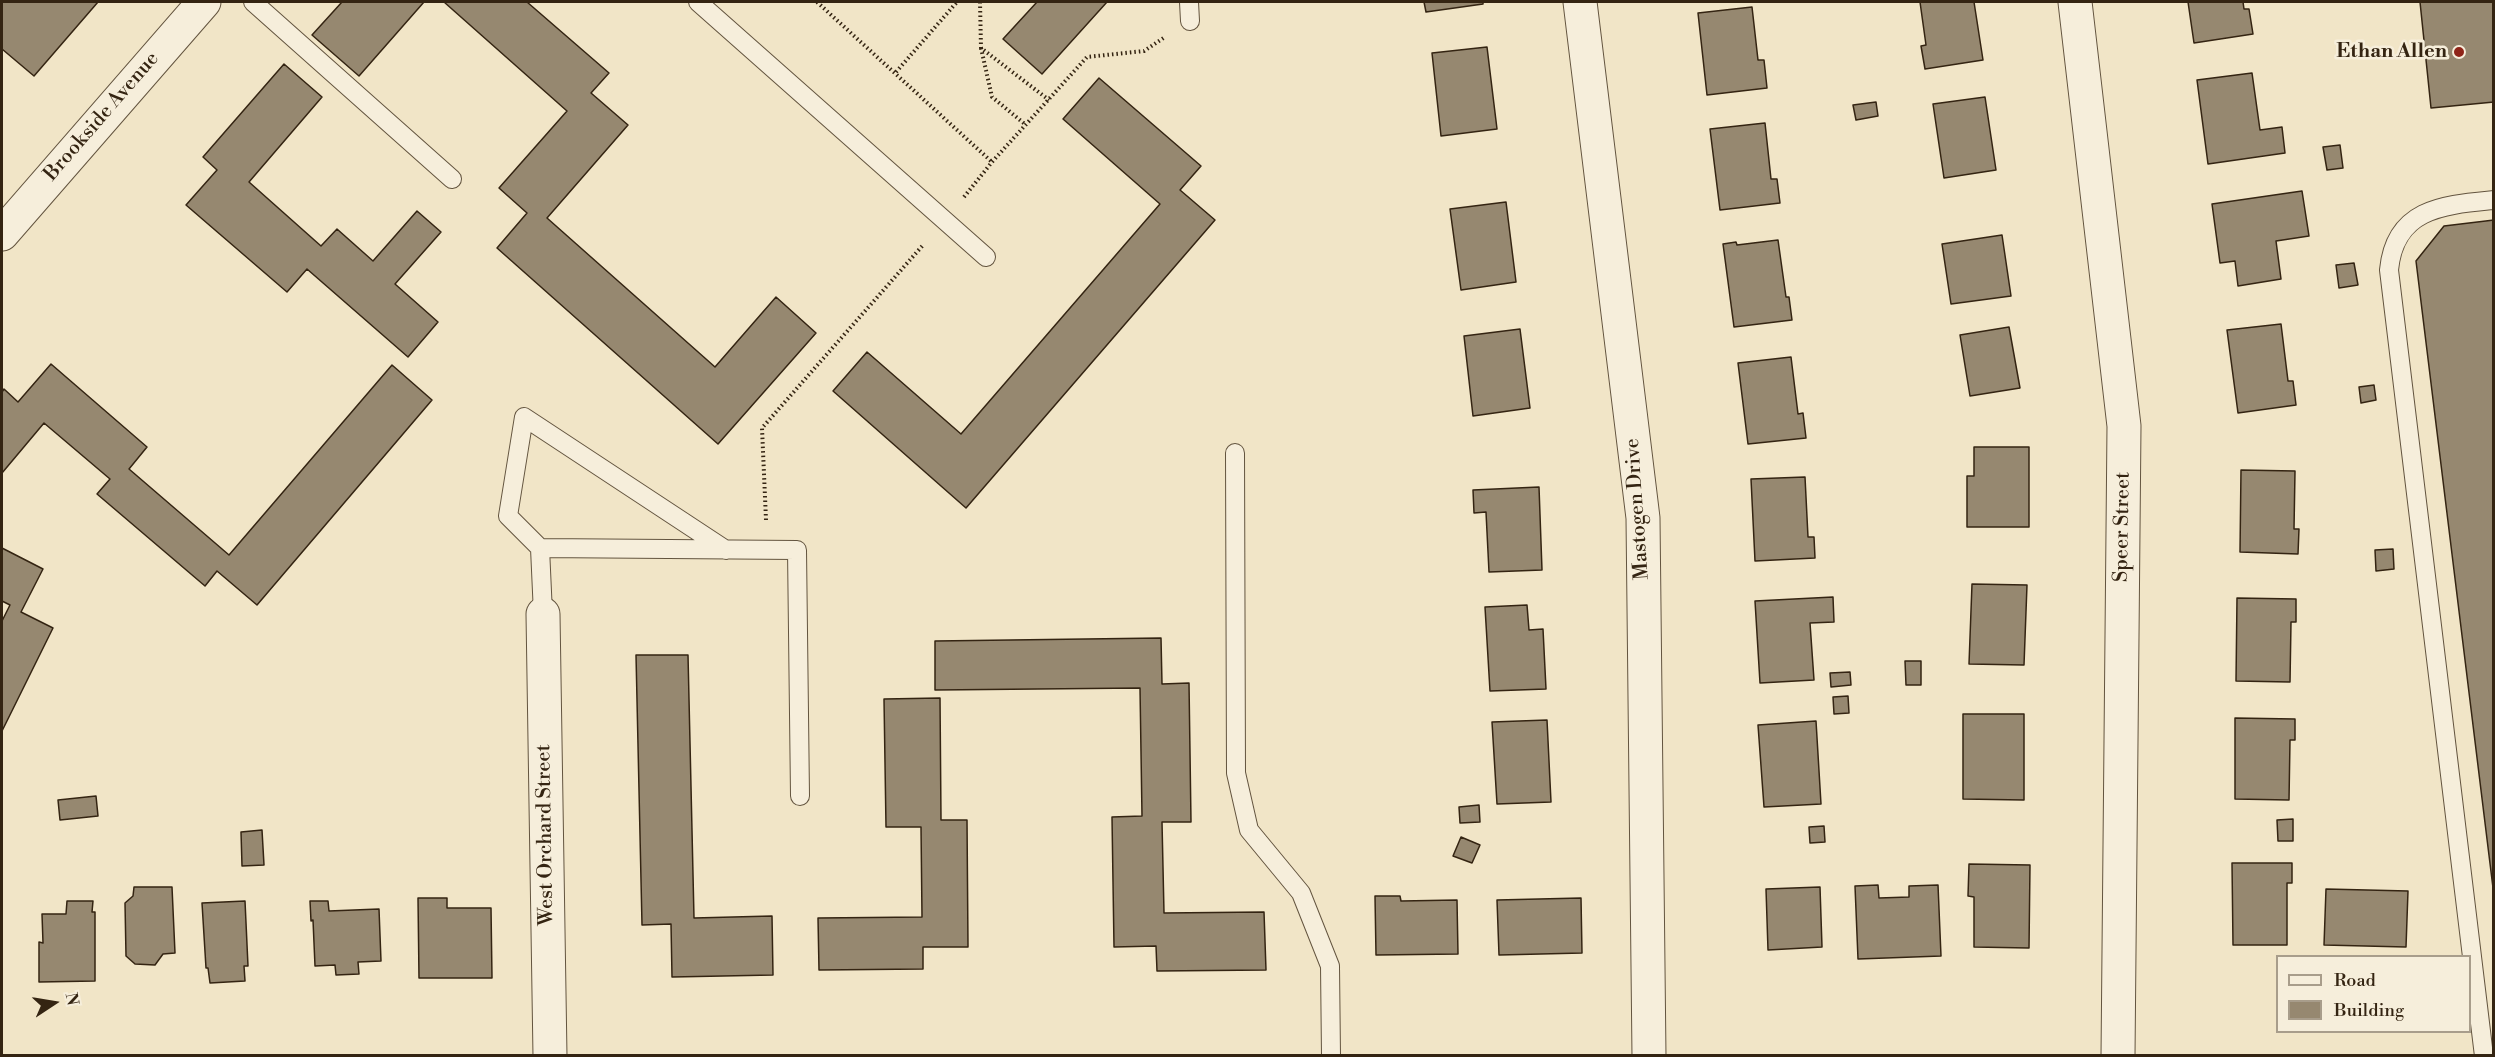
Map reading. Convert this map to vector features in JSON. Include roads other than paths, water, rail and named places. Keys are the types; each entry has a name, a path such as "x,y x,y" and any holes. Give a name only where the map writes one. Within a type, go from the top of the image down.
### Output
{"street":[{"name":"Brookside Avenue","path":"2,234 204,2"},
{"name":"Mastogen Drive","path":"1580,2 1643,518 1649,1056"},
{"name":"Speer Street","path":"2075,2 2124,426 2118,1056"},
{"name":"West Orchard Street","path":"543,614 550,1056"}],"lane":[{"path":"253,2 452,179"},
{"path":"698,2 986,257"},
{"path":"1189,2 1190,21"},
{"path":"2484,1056 2389,270 2391,254 2397,239 2419,216 2430,209 2444,205 2493,200"},
{"path":"543,614 540,548 508,516 524,417 726,550"},
{"path":"1235,453 1236,773 1249,830 1301,893 1330,966 1331,1056"},
{"path":"540,548 796,550 800,796"}],"place":[{"name":"Ethan Allen","path":"2459,52"}]}
